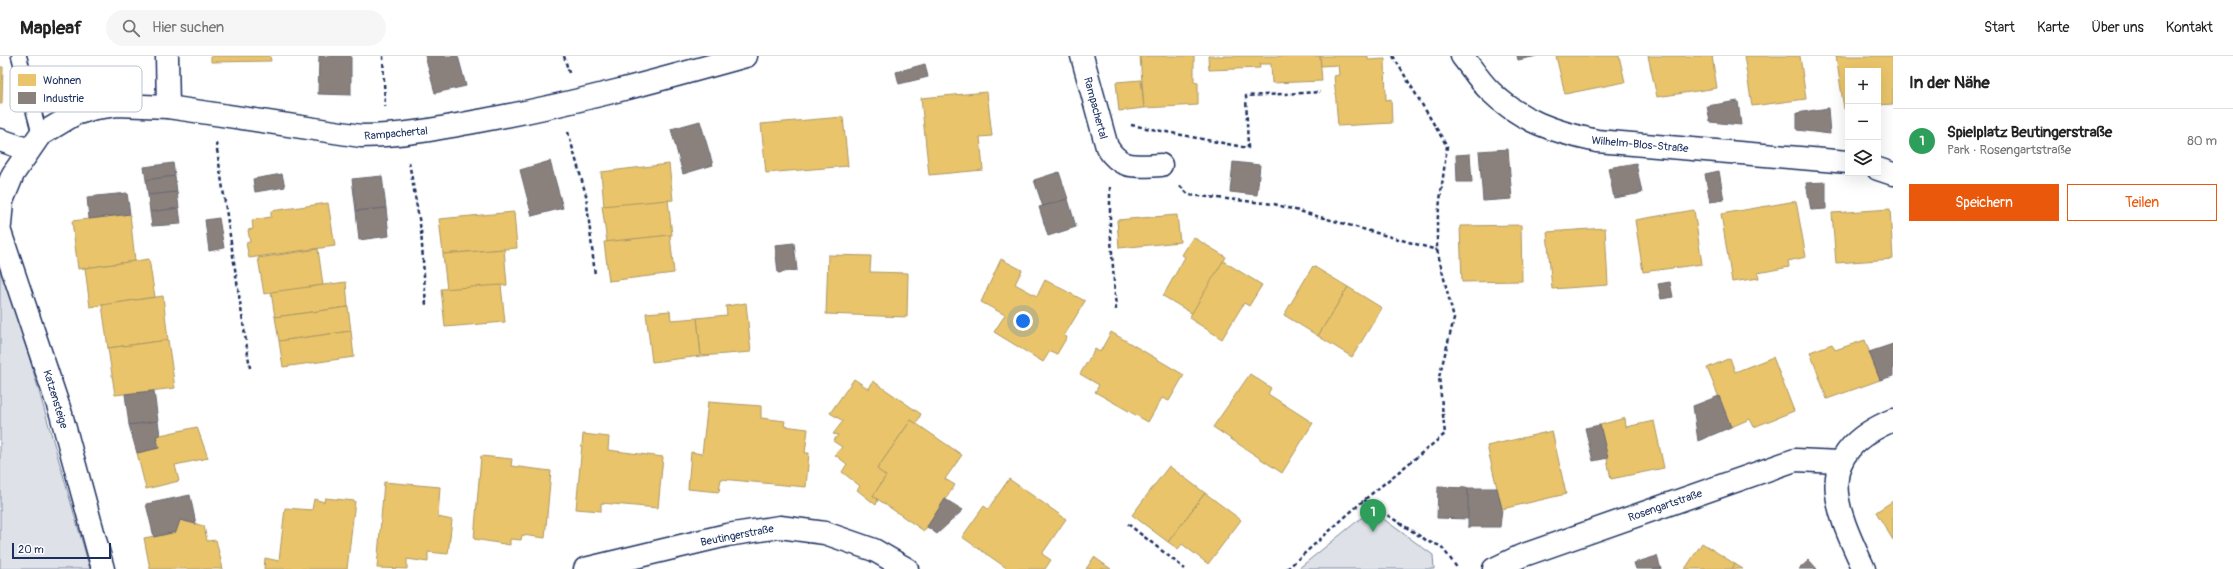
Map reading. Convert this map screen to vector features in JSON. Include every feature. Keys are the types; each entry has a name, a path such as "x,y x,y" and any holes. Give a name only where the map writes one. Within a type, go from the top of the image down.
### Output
{"street":[{"path":"167,56 168,107"},
{"name":"Rampachertal","path":"142,106 168,107 361,136 395,135 561,105 746,56"},
{"name":"Rampachertal","path":"1082,56 1106,147 1113,158"},
{"name":"Wilhelm-Blos-Straße","path":"1462,56 1490,90 1524,118 1560,133 1597,141 1845,162"},
{"name":"Rampachertal","path":"0,225 2,201 13,174 34,143 75,114 82,112"},
{"path":"0,140 34,143"},
{"path":"1113,158 1128,166 1160,166"},
{"name":"Katzensteige","path":"0,232 61,414 103,569"},
{"path":"1864,569 1844,526 1836,492 1840,462 1856,442 1878,427 1893,420"},
{"name":"Rosengartstraße","path":"1494,569 1521,556 1796,460 1840,462"},
{"name":"Beutingerstraße","path":"585,569 727,535 780,526 825,533 874,550 907,569"}],"lane":[{"path":"19,56 21,66"},
{"path":"29,112 34,143"}],"path":[{"path":"383,56 395,135 421,230 426,306"},
{"path":"1287,569 1364,500 1445,434 1439,376 1454,319 1437,250 1437,224 1447,146 1393,56"},
{"path":"1099,119 1248,148 1246,96 1320,92"},
{"path":"561,105 586,195 595,275"},
{"path":"212,114 250,368"},
{"path":"1113,158 1109,192 1116,310"},
{"path":"1160,166 1189,195 1274,204 1437,250"},
{"path":"1364,500 1429,542 1441,546 1458,569"},
{"path":"1128,524 1185,569"}],"shaded area":[{"path":"0,255 90,569 0,569"},
{"path":"1371,510 1433,555 1434,569 1298,569"}],"building: Wohnen":[{"path":"211,56 270,56 271,61 211,62"},
{"path":"1140,56 1194,56 1194,82 1198,83 1198,105 1144,108"},
{"path":"1208,56 1320,56 1322,81 1272,83 1271,64 1259,64 1260,68 1209,70"},
{"path":"1320,56 1368,56 1368,60 1385,59 1386,100 1391,99 1392,123 1338,126 1334,76 1339,75 1338,65 1321,66"},
{"path":"1556,56 1619,56 1625,82 1565,94"},
{"path":"1648,56 1712,56 1717,88 1657,97"},
{"path":"1744,56 1800,56 1806,99 1752,106"},
{"path":"1836,56 1893,56 1893,104 1881,105 1881,68 1845,68 1844,109"},
{"path":"0,67 3,67 2,104 0,104"},
{"path":"1141,80 1144,108 1119,111 1116,82"},
{"path":"987,92 992,136 980,137 983,170 929,175 921,98"},
{"path":"843,117 848,166 766,173 761,124"},
{"path":"669,164 673,200 604,207 601,172"},
{"path":"668,200 672,235 607,242 602,206"},
{"path":"1796,201 1806,257 1788,261 1789,267 1758,273 1759,278 1732,282 1721,214"},
{"path":"328,203 335,246 249,258 246,243 250,242 248,230 253,229 252,220 271,217 271,211"},
{"path":"1890,209 1893,259 1836,263 1832,213"},
{"path":"1694,210 1702,264 1643,272 1635,220"},
{"path":"514,212 517,248 443,254 439,219"},
{"path":"130,214 135,261 78,269 72,221"},
{"path":"1177,215 1180,242 1119,248 1117,220"},
{"path":"1521,225 1522,281 1462,282 1460,226"},
{"path":"1605,228 1608,285 1552,289 1547,232"},
{"path":"670,235 674,273 609,281 604,242"},
{"path":"1193,237 1226,257 1193,314 1163,296 1185,257 1182,255"},
{"path":"318,249 323,285 264,294 258,258"},
{"path":"504,249 507,285 447,290 443,254"},
{"path":"828,255 871,256 870,272 908,273 907,317 826,314"},
{"path":"149,259 155,297 90,307 85,268"},
{"path":"1001,259 1022,270 1015,284 1037,296 1045,280 1085,301 1064,336 1067,337 1057,354 1050,351 1043,362 994,332 1005,315 981,302"},
{"path":"1223,261 1262,285 1249,306 1244,303 1222,339 1189,318"},
{"path":"1313,266 1348,287 1318,336 1284,315"},
{"path":"346,282 348,307 275,317 271,292"},
{"path":"501,285 505,322 445,327 441,289"},
{"path":"1348,287 1382,308 1352,357 1318,336"},
{"path":"163,296 168,340 108,348 102,305"},
{"path":"746,303 751,352 701,356 697,318 727,315 726,306"},
{"path":"348,307 351,331 279,341 275,317"},
{"path":"670,311 671,320 697,318 701,356 652,362 646,313"},
{"path":"351,331 354,357 283,367 279,341"},
{"path":"1111,332 1184,375 1169,401 1162,398 1148,422 1095,392 1099,385 1080,374 1095,349 1100,352"},
{"path":"168,340 175,388 115,395 108,348"},
{"path":"1865,340 1880,380 1827,399 1810,352 1832,344 1835,350"},
{"path":"1773,357 1794,411 1754,427 1750,419 1731,427 1707,368 1730,358 1735,372"},
{"path":"1250,374 1271,388 1268,394 1313,423 1282,473 1213,427"},
{"path":"854,379 869,389 873,381 921,414 916,424 911,420 877,469 886,476 873,496 878,499 876,505 857,490 860,486 842,472 847,464 835,455 842,447 833,441 838,435 833,434 843,421 830,413"},
{"path":"708,402 761,406 761,418 785,421 784,426 808,429 805,453 809,453 806,487 721,479 719,492 688,489 691,452 702,454"},
{"path":"1625,418 1626,427 1654,421 1664,468 1611,479 1600,425"},
{"path":"911,420 962,455 945,479 955,485 924,531 873,496 886,476 877,469"},
{"path":"197,427 208,458 175,465 179,481 146,489 137,453 159,448 156,436"},
{"path":"1552,431 1566,494 1502,509 1487,446"},
{"path":"583,434 609,437 608,450 663,457 658,508 601,503 601,511 576,509"},
{"path":"481,456 512,459 511,466 551,471 545,538 522,535 521,540 510,539 510,545 474,539"},
{"path":"1169,466 1205,493 1168,542 1132,515"},
{"path":"1009,479 1066,519 1042,554 1051,560 1045,569 1008,569 962,537 984,506 988,509"},
{"path":"384,482 440,487 438,517 452,520 448,554 428,552 428,562 407,559 407,569 377,568"},
{"path":"1205,493 1241,520 1208,564 1182,544 1178,549 1168,542"},
{"path":"325,498 355,501 347,569 264,569 265,558 279,561 285,508 312,510 314,499 324,502"},
{"path":"1893,501 1893,540 1876,512"},
{"path":"180,520 204,526 207,541 216,540 223,569 150,569 144,538 176,532"},
{"path":"1702,543 1735,564 1732,569 1685,569"},
{"path":"1094,557 1111,569 1086,569"},
{"path":"1735,564 1743,569 1732,569"}],"building: Industrie":[{"path":"319,56 351,56 351,95 318,94"},
{"path":"425,56 458,56 466,86 435,93"},
{"path":"1517,56 1537,56 1518,60"},
{"path":"925,64 928,77 899,84 896,72"},
{"path":"1738,101 1741,125 1710,122 1707,106"},
{"path":"1828,108 1830,134 1797,130 1797,113"},
{"path":"700,121 713,165 683,174 671,129"},
{"path":"1508,149 1512,199 1483,201 1479,151"},
{"path":"1470,154 1472,182 1457,182 1456,155"},
{"path":"550,161 563,208 532,216 520,170"},
{"path":"1233,162 1260,165 1257,195 1230,192"},
{"path":"173,163 175,176 146,180 144,167"},
{"path":"1636,163 1642,193 1614,198 1608,168"},
{"path":"1719,171 1724,200 1710,202 1705,174"},
{"path":"1059,172 1068,199 1043,207 1034,180"},
{"path":"282,174 285,187 255,192 253,179"},
{"path":"175,176 177,192 148,195 146,180"},
{"path":"382,176 386,208 356,211 352,179"},
{"path":"1826,182 1826,209 1811,210 1806,183"},
{"path":"177,192 179,208 150,212 148,195"},
{"path":"127,193 130,214 89,219 87,197"},
{"path":"1068,199 1076,227 1048,236 1039,207"},
{"path":"179,208 181,224 152,226 150,212"},
{"path":"386,208 389,236 359,240 356,211"},
{"path":"219,218 224,248 209,251 205,220"},
{"path":"794,243 797,270 778,273 775,245"},
{"path":"1670,282 1673,297 1661,299 1658,284"},
{"path":"1893,344 1893,376 1880,380 1869,352"},
{"path":"154,391 158,421 129,425 125,394"},
{"path":"1719,396 1731,427 1698,441 1693,406"},
{"path":"158,421 160,435 156,436 159,448 137,453 129,425"},
{"path":"1600,425 1608,458 1593,461 1585,428"},
{"path":"1438,487 1468,488 1469,519 1437,518"},
{"path":"1468,488 1497,488 1502,509 1500,527 1468,527"},
{"path":"190,495 196,524 180,520 176,532 154,537 146,504"},
{"path":"945,499 963,510 937,534 927,527"},
{"path":"1657,556 1661,569 1636,569 1634,563"},
{"path":"1809,560 1817,569 1799,569"}],"place":[{"name":"Spielplatz Beutingerstraße","path":"1373,532"}]}
